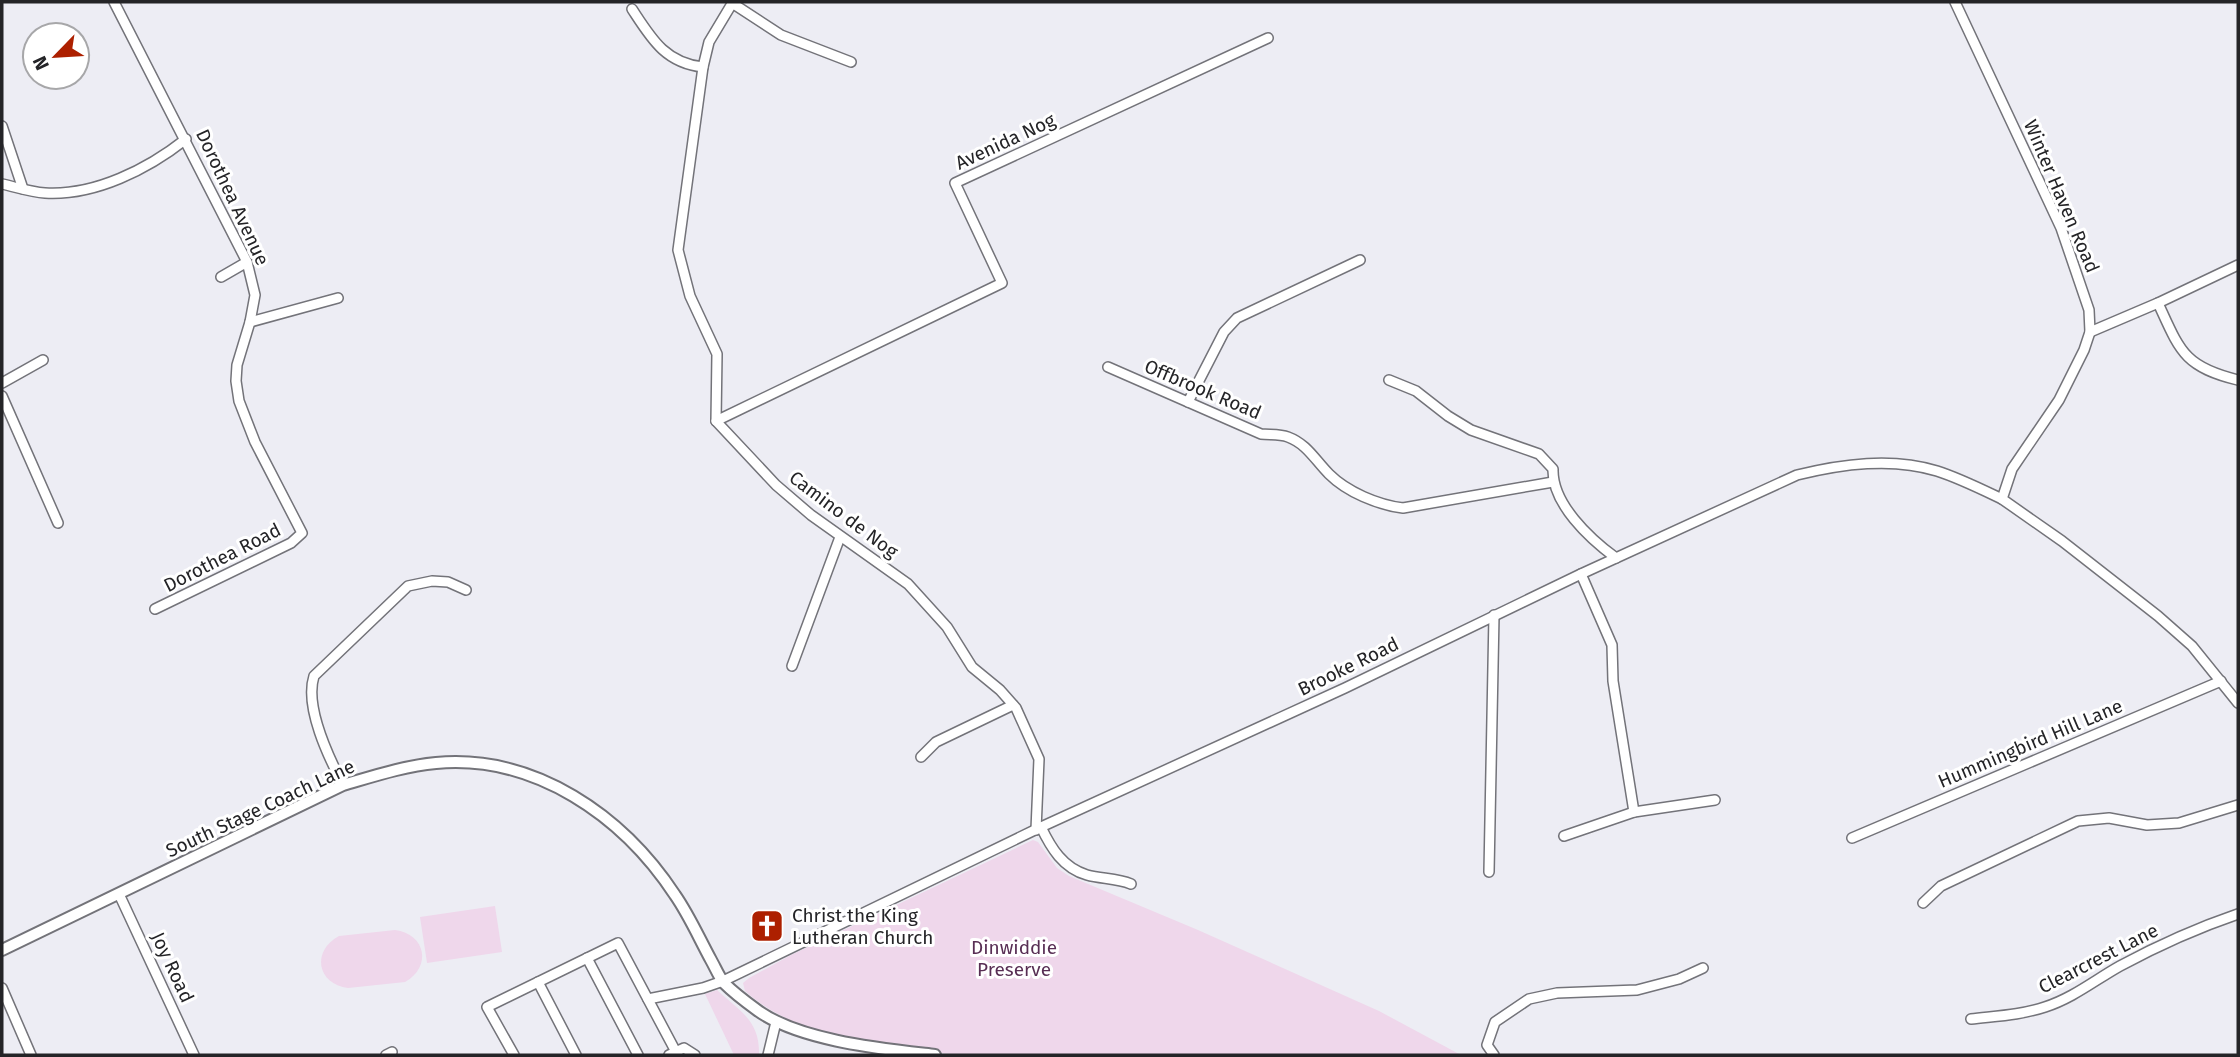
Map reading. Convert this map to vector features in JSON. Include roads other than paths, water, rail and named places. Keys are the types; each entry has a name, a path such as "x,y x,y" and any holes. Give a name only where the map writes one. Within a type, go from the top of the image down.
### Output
{"main road":[{"name":"South Stage Coach Lane","path":"2,950 343,785 394,769 454,762 516,771 557,786 603,814 637,845 676,895 723,981 758,1011 776,1022 871,1048 935,1055"}],"street":[{"name":"Dorothea Avenue","path":"114,2 247,262 255,295 250,323 237,365 236,381 240,401 255,442 302,533"},
{"path":"716,421 717,354 690,296 678,250 703,67 709,42 732,2 781,34 851,62"},
{"name":"Winter Haven Road","path":"1955,2 2061,228 2089,310 2090,332"},
{"path":"632,9 663,52 674,60 703,67"},
{"name":"Avenida Nog","path":"716,421 1002,283 956,184 1268,38"},
{"path":"2,126 23,189"},
{"path":"2,184 46,193 86,190 149,163 186,139"},
{"path":"1188,402 1224,332 1237,318 1360,260"},
{"path":"221,277 247,262"},
{"path":"2238,265 2090,332 2059,400 2012,468 2002,499 2158,616 2192,646 2238,703"},
{"path":"250,323 338,298"},
{"path":"2158,303 2172,334 2191,360 2206,370 2238,380"},
{"path":"2,383 43,360"},
{"name":"Offbrook Road","path":"1108,367 1261,434 1284,435 1296,440 1310,450 1330,475 1356,492 1388,506 1403,508 1553,481"},
{"path":"1389,380 1416,391 1471,430 1539,454 1553,469 1553,481 1583,531 1616,558"},
{"path":"2,396 58,523"},
{"name":"Camino de Nog","path":"716,421 776,485 840,537 908,583 941,620 972,667 1000,690 1013,705 1039,758 1039,828"},
{"name":"Brooke Road","path":"648,999 703,988 723,981 1039,828 1345,688 1775,483 1826,468 1859,463 1900,465 1933,470 2002,499"},
{"name":"Dorothea Road","path":"155,609 291,543 302,533"},
{"path":"792,666 840,537"},
{"path":"1581,574 1612,645 1613,681 1634,812"},
{"path":"343,785 327,755 318,728 311,685 314,676 408,586 432,580 448,582 466,590"},
{"path":"1489,872 1494,615"},
{"name":"Hummingbird Hill Lane","path":"1852,838 2221,681"},
{"path":"921,757 936,742 1013,705"},
{"path":"1564,836 1634,812 1715,800"},
{"path":"1923,903 1941,886 2078,821 2109,818 2147,825 2179,823 2238,804"},
{"path":"1039,828 1053,849 1071,867 1087,875 1131,884"},
{"name":"Joy Road","path":"119,894 194,1055"},
{"name":"Clearcrest Lane","path":"1971,1019 2025,1013 2048,1006 2082,991 2118,967 2190,931 2238,914"},
{"path":"514,1055 487,1007 618,943 673,1054 684,1048 695,1055"},
{"path":"587,958 638,1055"},
{"path":"1494,1055 1487,1045 1495,1022 1529,999 1557,993 1637,990 1679,979 1703,968"},
{"path":"538,982 576,1055"},
{"path":"2,989 31,1055"},
{"path":"768,1055 776,1022"}],"place":[{"name":"Christ the King Lutheran Church","path":"767,926"}],"park label":[{"name":"Dinwiddie Preserve","path":"1014,958"}]}
